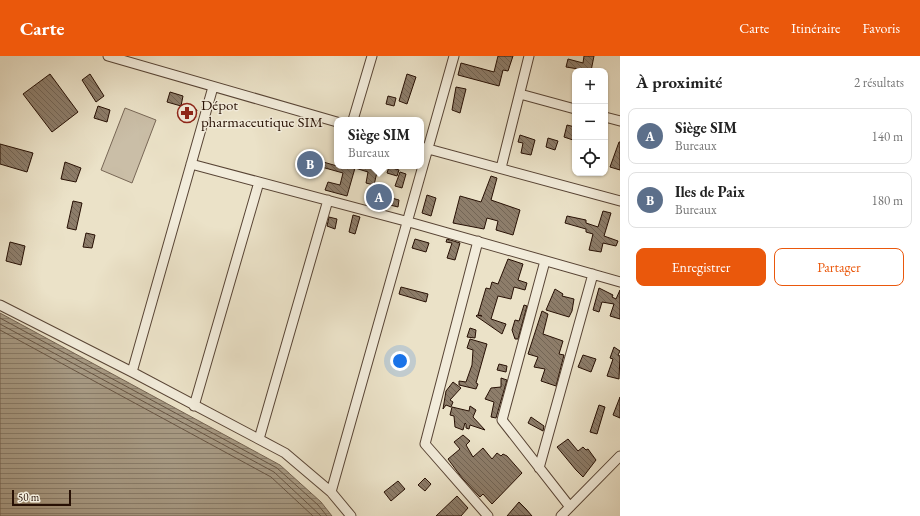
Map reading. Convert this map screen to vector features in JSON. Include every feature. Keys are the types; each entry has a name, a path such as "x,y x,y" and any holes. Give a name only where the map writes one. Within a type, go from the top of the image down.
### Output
{"street":[{"path":"108,56 334,121"},
{"path":"354,117 372,56"},
{"path":"454,56 425,148 620,201"},
{"path":"501,168 529,56"},
{"path":"132,372 213,86"},
{"path":"520,94 572,108"},
{"path":"608,118 620,121"},
{"path":"191,164 478,241 620,282"},
{"path":"331,492 408,222 420,169"},
{"path":"194,406 259,182"},
{"path":"259,440 328,200"},
{"path":"478,241 425,444 488,516"},
{"path":"546,261 502,420 570,507"},
{"path":"539,468 593,274"},
{"path":"0,305 132,372 284,453 331,492 351,516"},
{"path":"561,516 620,456"}],"shaded area":[{"path":"125,108 156,120 132,183 101,170"}],"water":[{"path":"0,313 280,465 321,502 332,516 0,516"}],"building":[{"path":"498,56 513,56 508,71 503,70 499,86 458,75 461,63 494,72"},
{"path":"584,56 594,56 592,68 566,67 568,59 583,63"},
{"path":"50,74 78,112 52,132 23,94"},
{"path":"90,74 104,96 96,102 82,80"},
{"path":"407,74 416,77 407,104 399,101"},
{"path":"456,87 466,89 460,113 452,110"},
{"path":"170,92 183,96 181,106 167,102"},
{"path":"388,96 396,98 394,106 386,104"},
{"path":"98,106 110,110 107,122 94,118"},
{"name":"Dépot pharmaceutique SIM","path":"181,106 197,110 194,120 178,116"},
{"path":"567,125 572,126 572,140 564,137"},
{"path":"520,135 535,140 531,155 521,153 523,143 518,142"},
{"path":"548,138 558,141 555,150 546,147"},
{"path":"620,142 620,170 610,167"},
{"path":"0,144 33,153 27,172 0,164"},
{"path":"303,156 334,165 334,169 355,169 347,196 325,190 328,182 340,185 343,173 318,166 316,176 304,174 305,170 301,168"},
{"path":"65,162 81,168 76,182 61,179"},
{"path":"358,169 378,169 374,185 366,183 368,172"},
{"path":"388,169 399,170 397,176 387,173"},
{"path":"400,172 406,174 402,188 395,186"},
{"path":"491,176 497,178 491,200 520,210 513,235 496,230 498,221 487,218 484,229 453,223 460,196 481,202"},
{"path":"372,187 389,192 388,197 399,200 398,207 386,204 385,207 368,202"},
{"path":"427,195 436,198 431,216 422,213"},
{"path":"73,201 82,203 76,230 67,228"},
{"path":"603,211 611,213 604,236 618,241 616,246 603,243 601,252 589,250 593,234 586,232 586,229 565,223 567,216 586,220 586,223 598,227"},
{"path":"353,215 360,217 355,234 349,232"},
{"path":"329,217 337,219 335,229 327,226"},
{"path":"86,233 95,235 92,248 83,247"},
{"path":"415,239 429,243 426,252 412,248"},
{"path":"447,239 460,243 455,260 447,258 452,243 446,242"},
{"path":"10,242 25,246 21,265 6,261"},
{"path":"508,259 523,264 518,280 527,283 525,290 514,287 511,299 498,296 491,319 506,324 502,334 476,316 482,316 478,315 486,288 490,289 492,282 498,284"},
{"path":"401,287 428,294 426,302 399,294"},
{"path":"599,288 613,295 612,297 616,299 620,290 620,319 610,316 614,304 602,302 599,312 593,310"},
{"path":"555,289 563,294 562,296 574,299 572,311 569,317 546,310"},
{"path":"524,305 527,306 518,339 515,339 512,330 515,320 519,321"},
{"path":"542,311 548,314 543,334 563,341 559,354 564,355 556,386 541,381 545,369 534,367 538,357 528,354"},
{"path":"470,328 476,330 475,338 467,337"},
{"path":"470,339 487,344 476,383 478,384 476,389 459,385 459,381 466,382 472,365 473,350 467,348"},
{"path":"614,347 620,351 618,355 620,356 619,379 607,376 613,359 610,358"},
{"path":"583,355 596,359 591,372 578,367"},
{"path":"499,364 507,366 506,372 497,370"},
{"path":"501,378 507,380 496,418 491,417 494,402 485,399 491,388 501,387"},
{"path":"453,382 461,388 450,400 453,402 451,407 446,405 443,409 446,391"},
{"path":"620,397 620,418 613,415"},
{"path":"599,405 605,407 597,434 590,432"},
{"path":"470,406 476,410 473,417 485,430 470,425 469,429 466,428 465,423 463,430 455,427 454,416 450,415 452,407 469,411"},
{"path":"531,417 544,426 543,431 528,423"},
{"path":"463,435 470,441 466,445 473,457 483,448 492,459 497,453 501,456 503,454 507,456 522,473 492,504 483,494 480,497 462,478 448,459 460,449 454,442"},
{"path":"568,439 578,451 583,447 586,450 588,449 596,460 583,477 557,447"},
{"path":"425,478 431,484 425,491 418,485"},
{"path":"398,481 405,489 391,501 384,492"},
{"path":"457,496 468,508 461,516 436,516"},
{"path":"519,502 526,509 532,516 507,516"}],"place":[{"name":"Dépot pharmaceutique SIM","path":"187,113"},
{"name":"Iles de Paix","path":"310,164"},
{"name":"Siège SIM","path":"379,197"}]}
